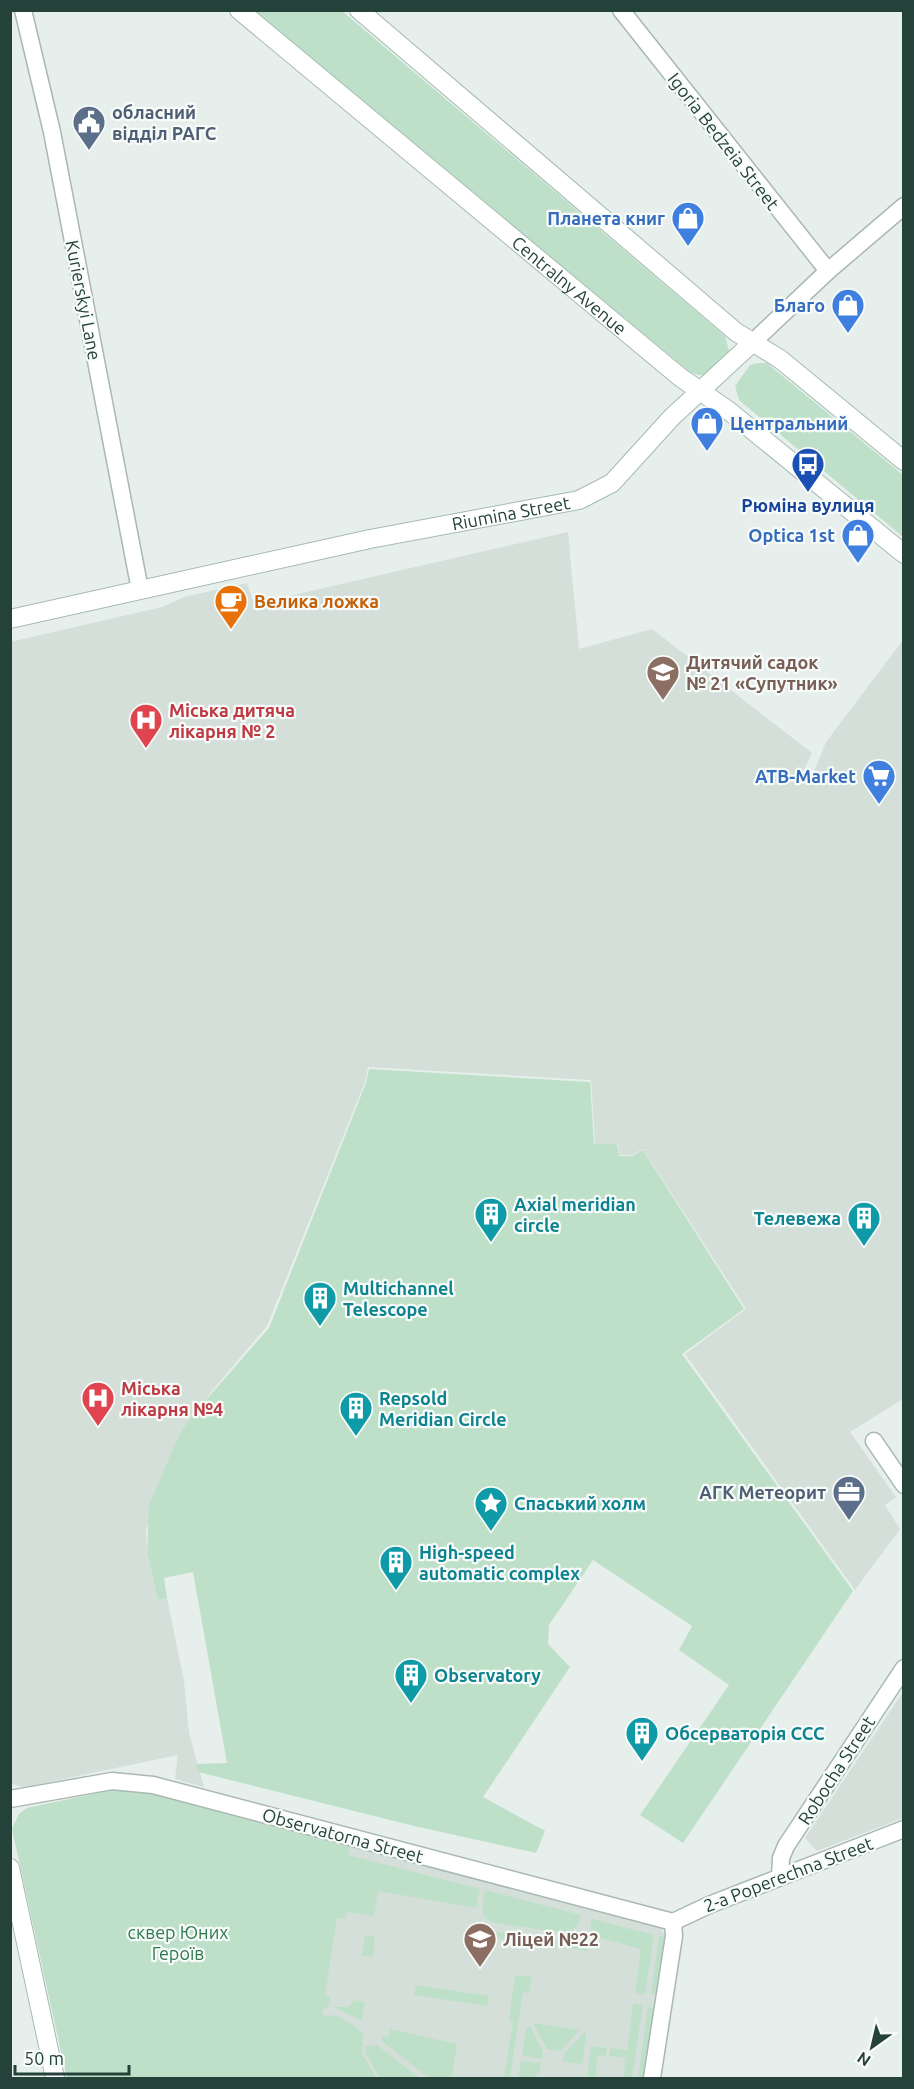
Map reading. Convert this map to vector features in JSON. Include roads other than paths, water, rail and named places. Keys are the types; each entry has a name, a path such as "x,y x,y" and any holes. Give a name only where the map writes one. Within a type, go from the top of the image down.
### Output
{"main road":[{"name":"Centralny Avenue","path":"239,10 670,369 729,411 903,554"},
{"path":"359,10 736,332 780,359 903,462"},
{"name":"Riumina Street","path":"10,619 370,539 579,500 612,483 672,417 752,343"},
{"path":"10,1868 55,2079"}],"street":[{"name":"Kurierskyi Lane","path":"23,10 52,132 140,590"},
{"name":"Igoria Bedzeia Street","path":"621,10 828,271"},
{"name":"Riumina Street","path":"752,343 828,271 903,206"},
{"path":"874,1441 903,1485"},
{"name":"Robocha Street","path":"780,1876 781,1858 786,1846 903,1668"},
{"name":"Observatorna Street","path":"10,1799 112,1780 153,1785 673,1922"},
{"name":"2-a Poperechna Street","path":"673,1922 690,1912 903,1829"},
{"path":"652,2079 674,1936 673,1922"}],"place":[{"name":"обласний відділ РАГС","path":"89,151"},
{"name":"Планета книг","path":"688,247"},
{"name":"Благо","path":"848,334"},
{"name":"Центральний","path":"707,452"},
{"name":"Рюміна вулиця","path":"808,493"},
{"name":"Optica 1st","path":"858,564"},
{"name":"Велика ложка","path":"231,630"},
{"name":"Дитячий садок № 21 «Супутник»","path":"663,701"},
{"name":"Міська дитяча лікарня № 2","path":"146,749"},
{"name":"ATB-Market","path":"879,805"},
{"name":"Axial meridian circle","path":"491,1243"},
{"name":"Телевежа","path":"864,1247"},
{"name":"Multichannel Telescope","path":"320,1327"},
{"name":"Міська лікарня №4","path":"98,1427"},
{"name":"Repsold Meridian Circle","path":"356,1437"},
{"name":"АГК Метеорит","path":"849,1521"},
{"name":"Спаський холм","path":"491,1532"},
{"name":"High-speed automatic complex","path":"396,1591"},
{"name":"Observatory","path":"411,1704"},
{"name":"Обсерваторія ССС","path":"642,1762"},
{"name":"Ліцей №22","path":"480,1968"}],"park label":[{"name":"сквер Юних Героїв","path":"178,1942"}]}
